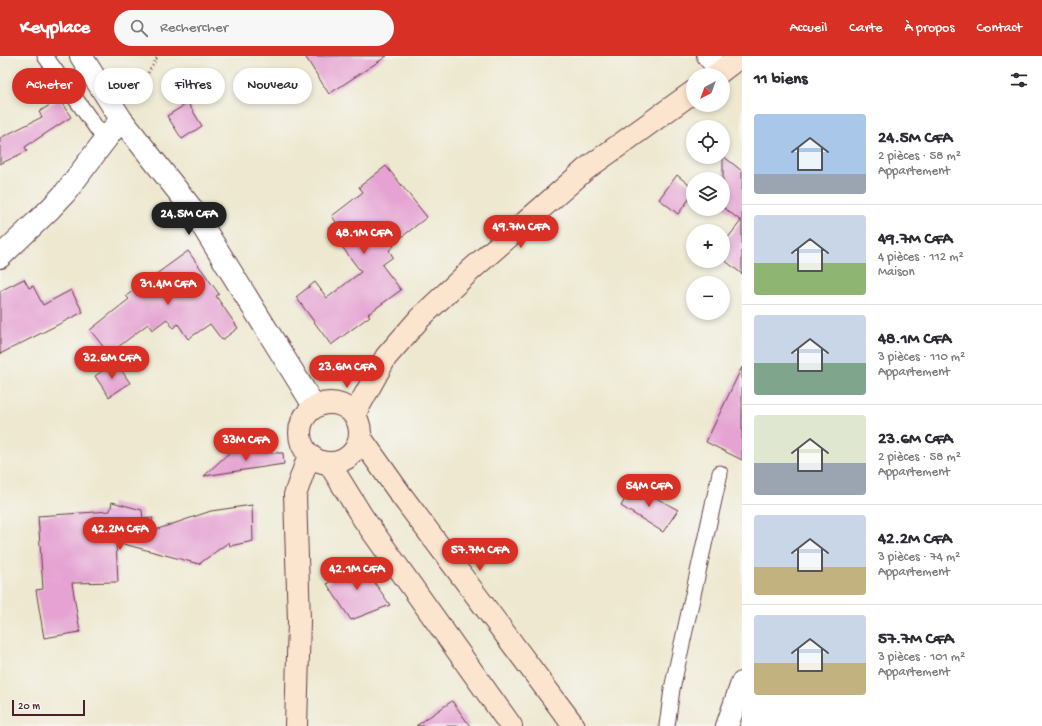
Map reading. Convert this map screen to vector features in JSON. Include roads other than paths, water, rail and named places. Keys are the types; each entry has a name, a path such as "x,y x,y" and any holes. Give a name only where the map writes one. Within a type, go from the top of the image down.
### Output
{"street":[{"path":"81,56 121,119 192,209 314,406"},
{"path":"715,67 741,56"},
{"path":"354,415 386,357 420,318 472,269 586,169 686,97"},
{"path":"0,257 50,210 65,193 121,119"},
{"path":"324,403 336,403 346,407 354,415 359,425 360,437 356,447 349,456 340,462 329,463 319,461 309,455 302,446 299,435 300,424 305,414 314,406 324,403"},
{"path":"360,437 574,726"},
{"path":"296,726 299,621 295,496 309,455"},
{"path":"329,463 363,518 512,726"},
{"path":"727,726 742,683"}],"lane":[{"path":"45,56 105,140"},
{"path":"667,726 672,689 720,473"}]}
